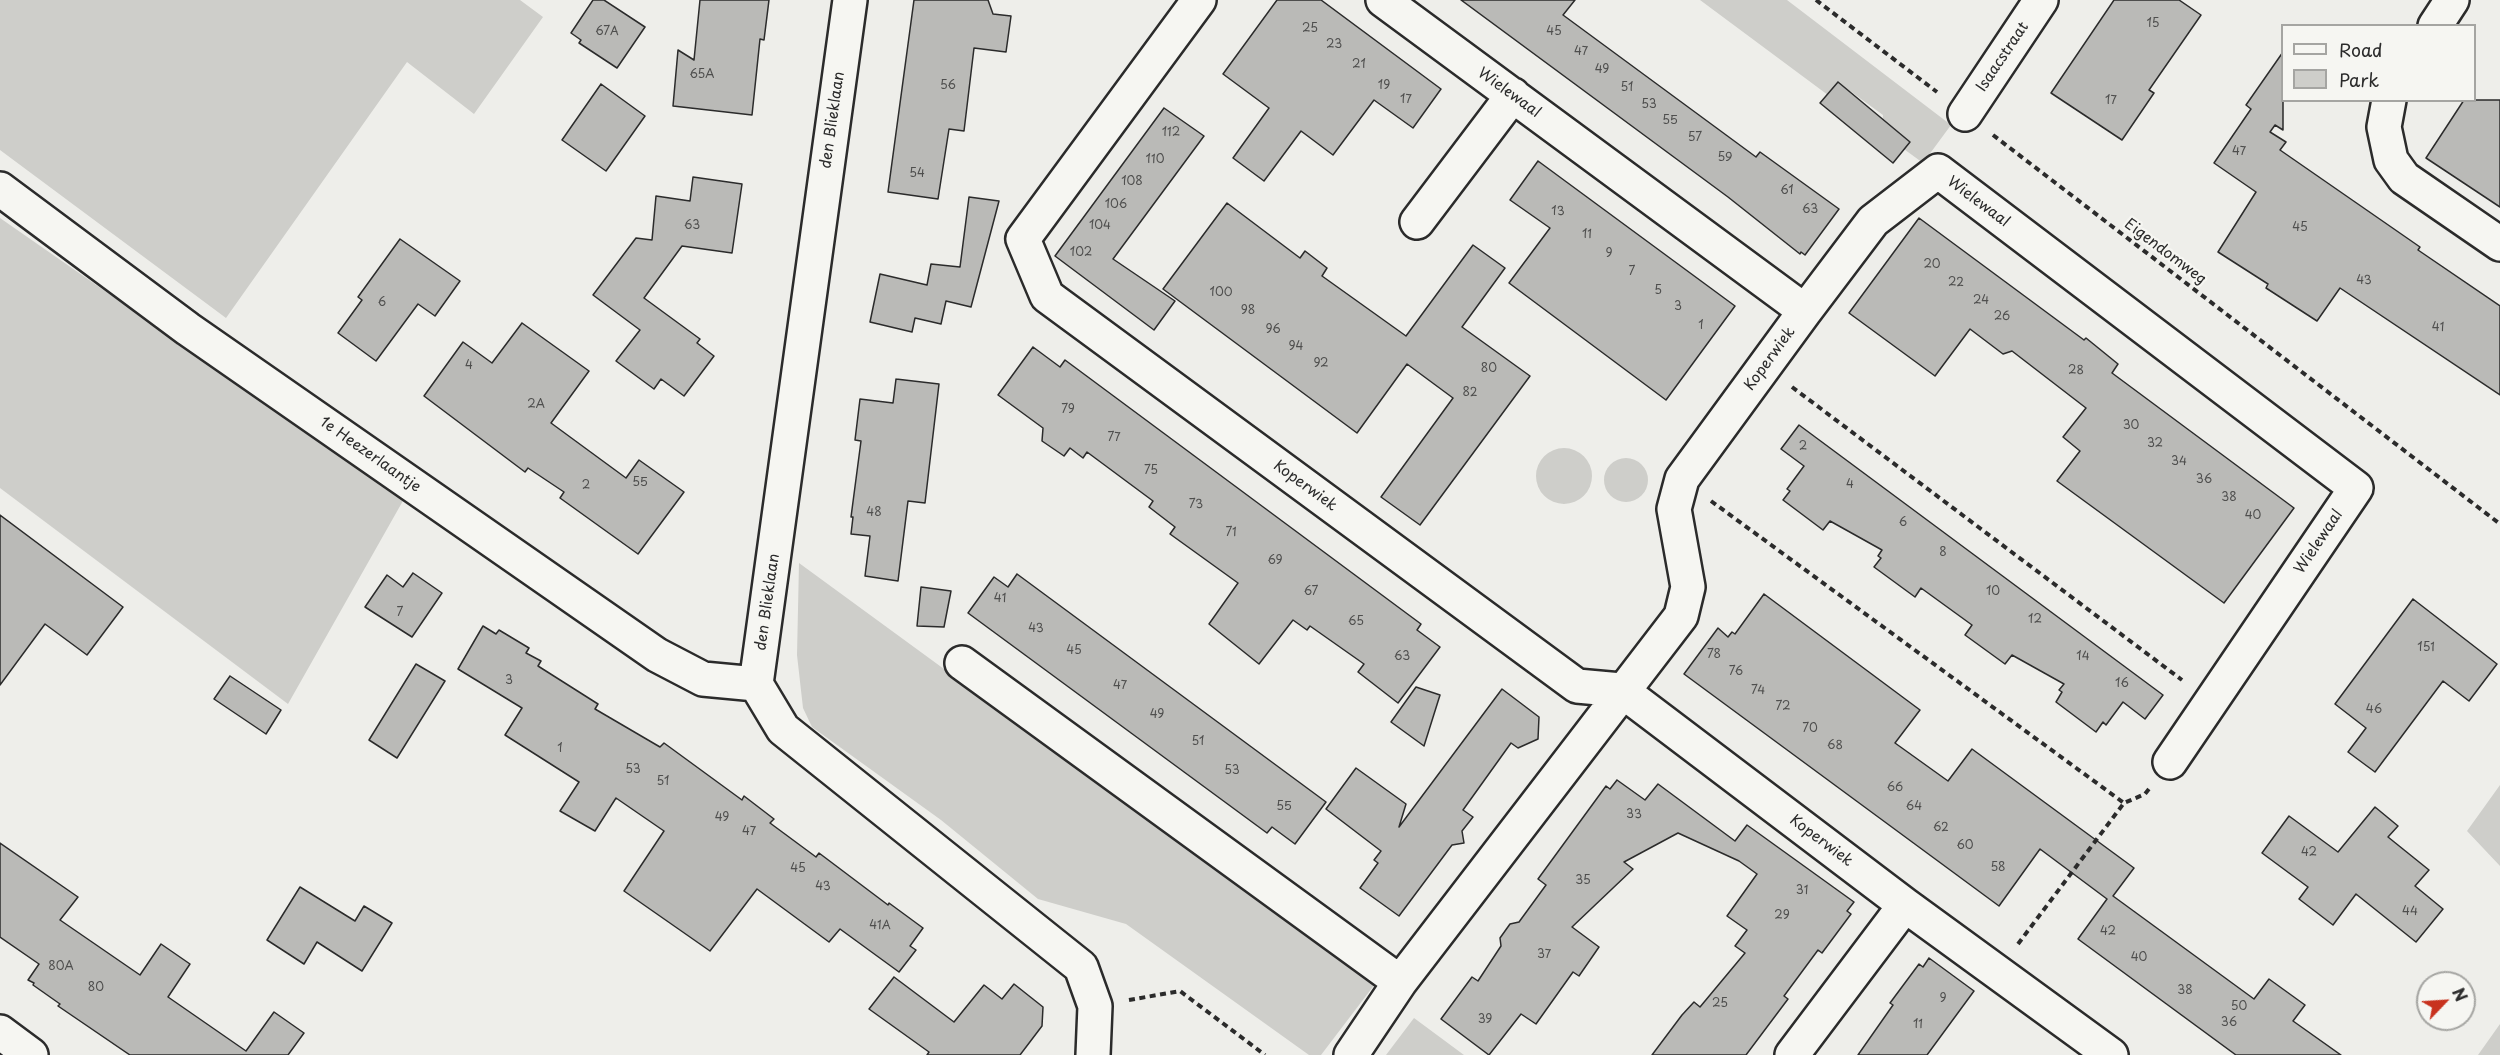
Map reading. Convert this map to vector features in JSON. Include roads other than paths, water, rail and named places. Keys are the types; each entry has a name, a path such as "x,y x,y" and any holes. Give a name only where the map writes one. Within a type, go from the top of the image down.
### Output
{"street":[{"name":"den Blieklaan","path":"756,684 850,0"},
{"name":"Koperwiek","path":"1199,0 1023,239 1047,296 1577,686 1622,690 1905,905 2111,1055"},
{"name":"Wielewaal","path":"1383,0 1805,311 1873,221 1938,171 2356,488 2170,762"},
{"name":"Isaacstraat","path":"1965,114 2042,0"},
{"path":"2436,24 2452,0"},
{"path":"1418,222 1514,95"},
{"path":"2389,102 2384,127 2391,160 2404,178 2500,244"},
{"name":"1e Heezerlaantje","path":"0,189 188,329 657,655 703,679 756,684"},
{"name":"Koperwiek","path":"1352,1055 1400,982 1681,616 1689,587 1674,509 1682,479 1805,311"},
{"path":"962,663 1400,982"},
{"path":"756,684 783,729 1081,967 1095,1006 1093,1055"},
{"path":"1792,1055 1905,905"},
{"path":"0,1032 31,1055"}]}
